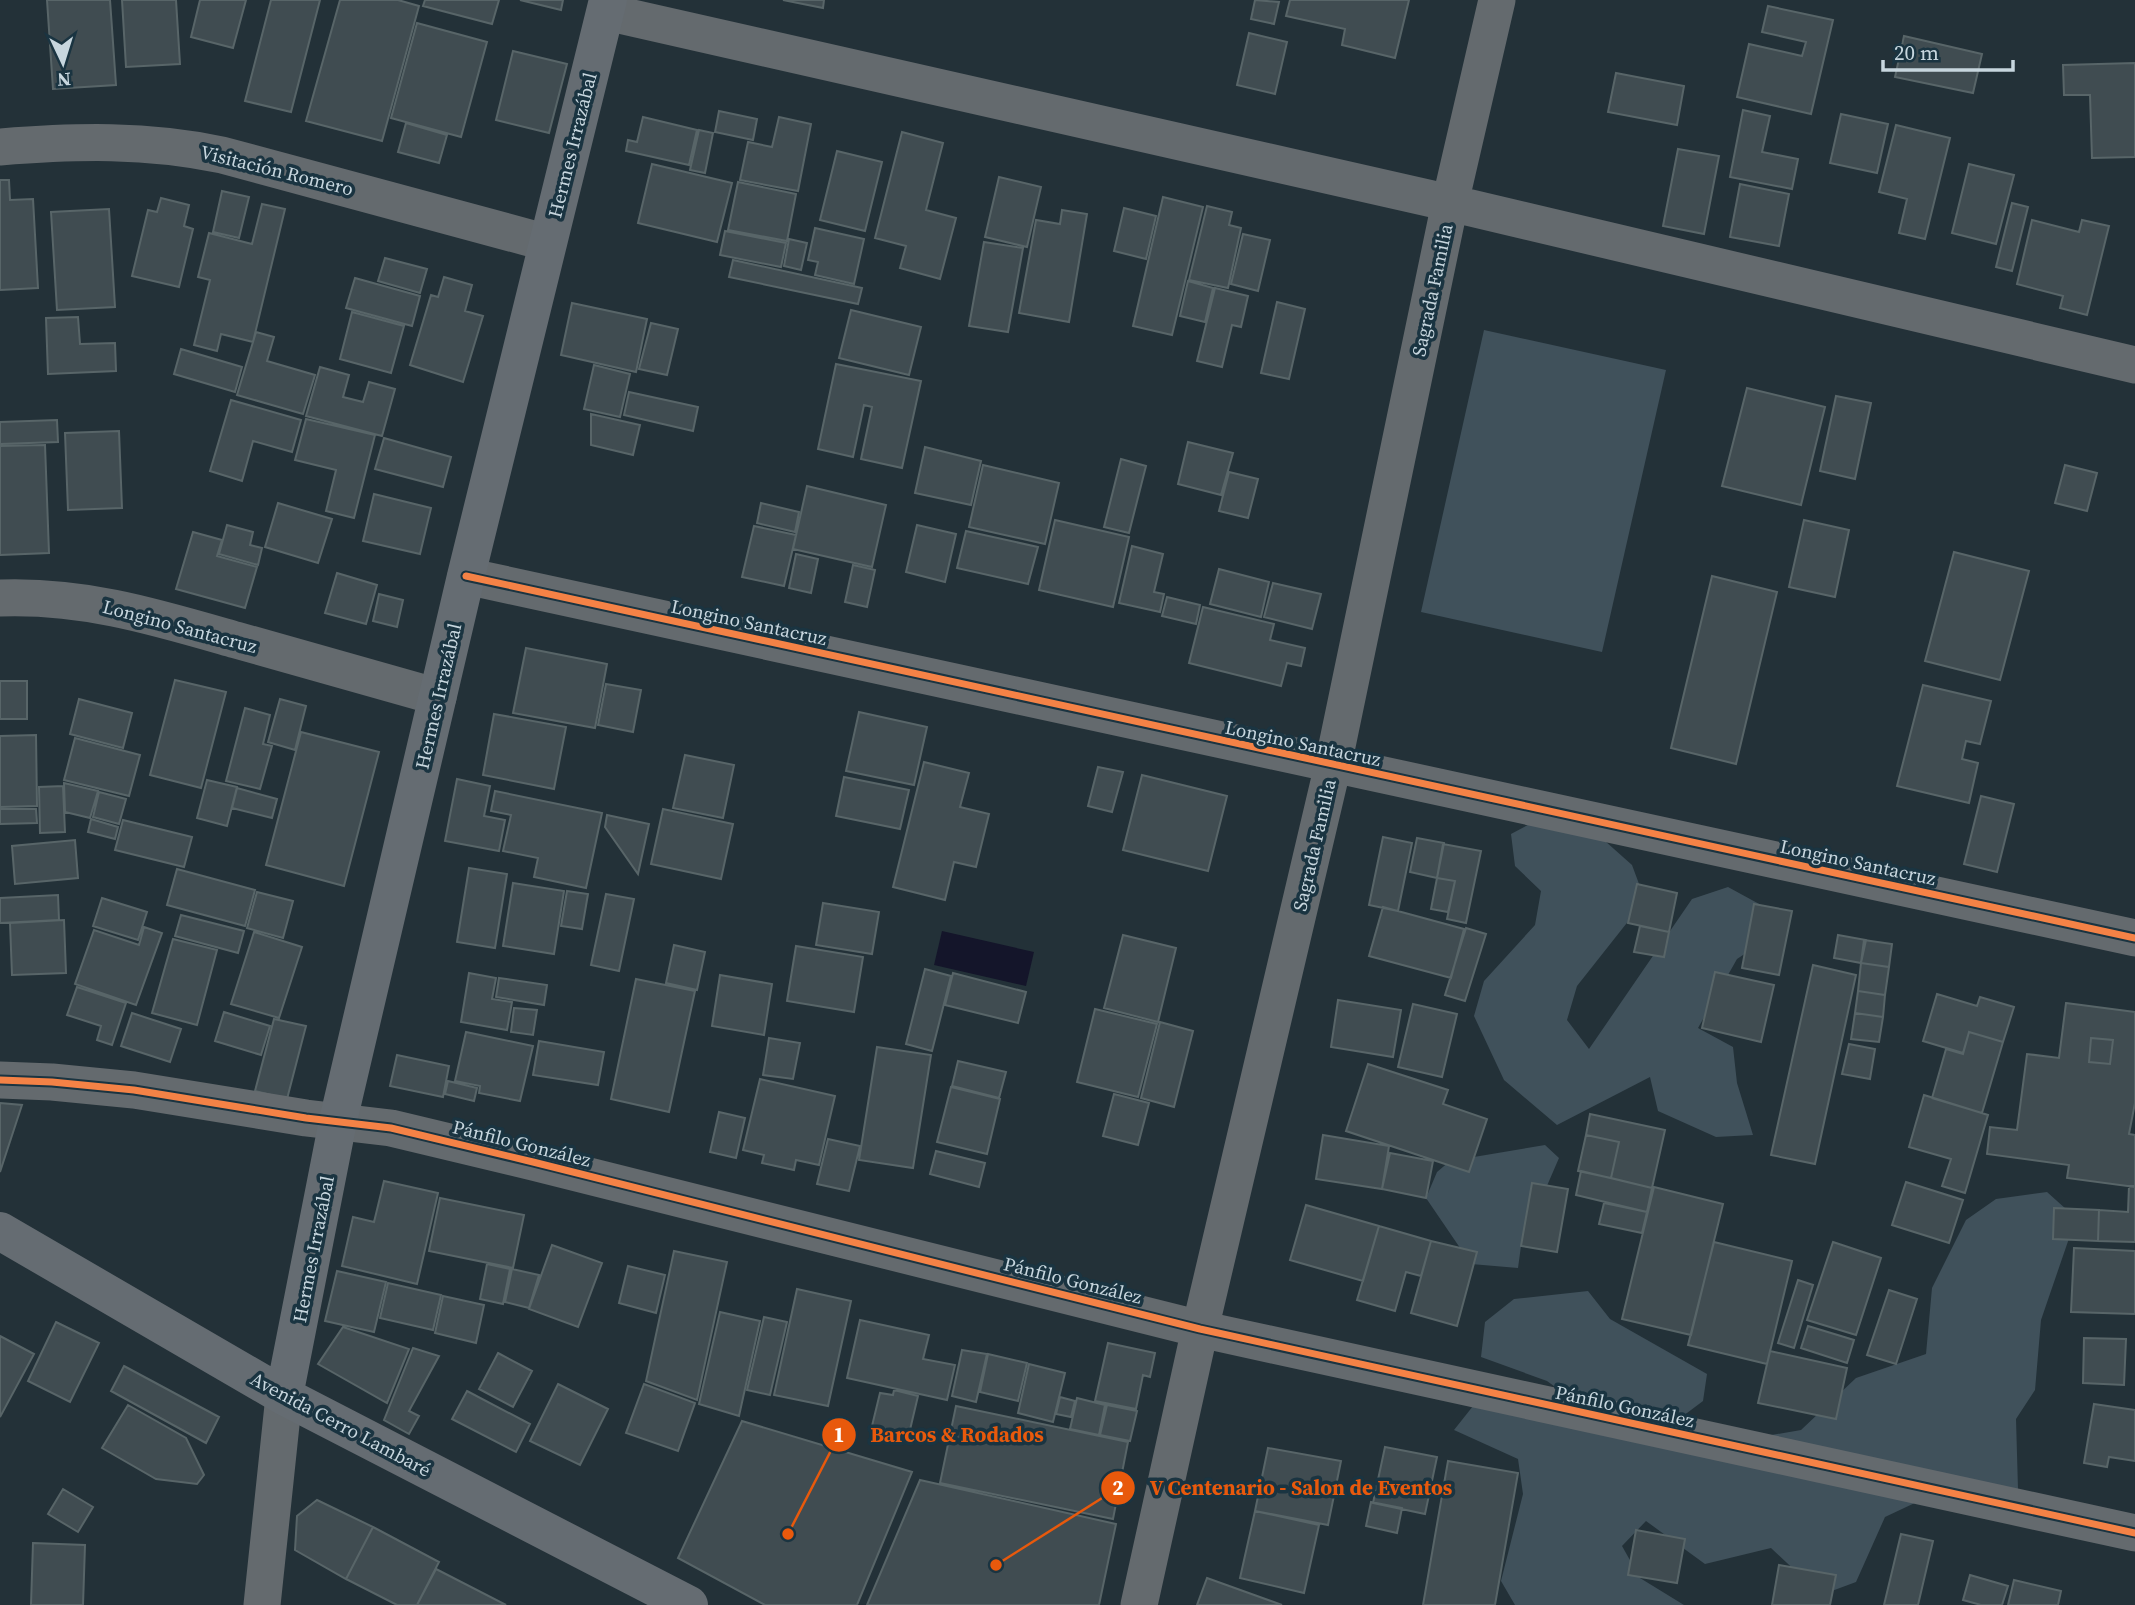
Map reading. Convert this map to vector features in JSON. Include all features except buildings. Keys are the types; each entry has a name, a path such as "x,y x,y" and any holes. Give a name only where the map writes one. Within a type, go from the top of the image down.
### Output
{"street":[{"name":"Sagrada Familia","path":"1139,1605 1200,1329 1333,765 1450,203 1497,0"},
{"path":"607,6 2135,365"},
{"name":"Hermes Irrazábal","path":"284,1395 338,1121 466,576 607,6"},
{"name":"Visitación Romero","path":"0,147 90,141 180,146 548,243"},
{"name":"Longino Santacruz","path":"466,576 2135,938"},
{"name":"Longino Santacruz","path":"0,597 84,602 134,612 438,697"},
{"name":"Pánfilo González","path":"0,1080 134,1090 391,1128 1200,1329 2135,1534"},
{"name":"Avenida Cerro Lambaré","path":"0,1231 284,1395 689,1605"},
{"path":"262,1605 284,1395"}],"shaded area":[{"path":"1484,330 1666,370 1602,652 1421,612"},
{"path":"1578,817 1632,865 1645,900 1577,986 1567,1020 1589,1049 1692,899 1728,887 1761,905 1767,939 1737,959 1698,1028 1733,1047 1737,1083 1753,1135 1716,1137 1658,1111 1650,1077 1557,1125 1504,1080 1474,1016 1484,981 1535,925 1541,891 1515,866 1511,834 1541,818"},
{"path":"1545,1145 1559,1158 1521,1246 1518,1268 1471,1264 1426,1198 1437,1172 1450,1161"},
{"path":"2047,1192 2076,1218 2041,1320 2035,1390 2016,1419 2018,1489 1919,1501 1885,1517 1856,1582 1821,1595 1771,1548 1705,1564 1646,1521 1622,1546 1640,1578 1684,1605 1515,1605 1501,1581 1523,1494 1518,1459 1454,1430 1477,1401 1587,1410 1547,1381 1481,1357 1485,1322 1514,1299 1588,1291 1610,1319 1707,1374 1703,1401 1675,1422 1690,1449 1801,1430 1856,1378 1926,1354 1932,1288 1966,1220 1996,1199"}],"water":[{"path":"942,931 1034,952 1026,986 934,965"}],"cycle path":[{"path":"466,576 2135,938"},
{"path":"0,1080 134,1090 306,1118 391,1128 1200,1329 2135,1533"}],"place":[{"name":"Barcos & Rodados","path":"788,1534"},
{"name":"V Centenario - Salon de Eventos","path":"996,1565"}]}
